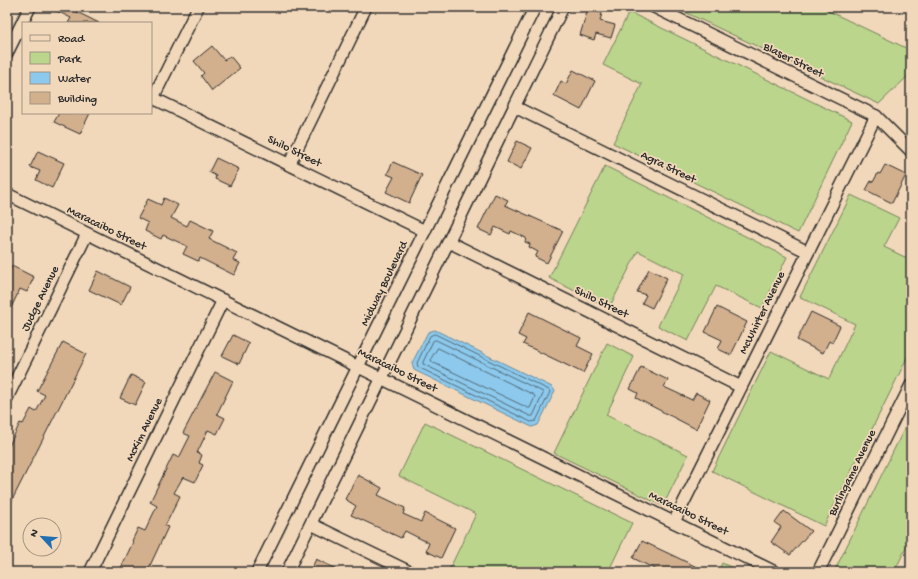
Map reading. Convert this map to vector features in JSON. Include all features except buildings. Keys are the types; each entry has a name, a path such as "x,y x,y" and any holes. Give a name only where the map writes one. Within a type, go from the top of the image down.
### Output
{"street":[{"path":"24,22 30,7"},
{"path":"152,97 198,7"},
{"path":"289,165 366,7"},
{"name":"Midway Boulevard","path":"258,572 535,7"},
{"path":"287,572 516,107 563,7"},
{"name":"Blaser Street","path":"654,7 876,116 911,150"},
{"path":"7,53 20,33"},
{"name":"Shilo Street","path":"152,97 425,231"},
{"name":"Agra Street","path":"516,107 808,252"},
{"name":"McWhirter Avenue","path":"674,522 876,116"},
{"name":"Maracaibo Street","path":"7,194 775,572"},
{"name":"Judge Avenue","path":"7,398 87,234"},
{"name":"Shilo Street","path":"449,242 741,387"},
{"name":"McKim Avenue","path":"90,572 223,300"},
{"name":"Burlingame Avenue","path":"818,572 911,385"},
{"path":"311,524 410,572"}],"green space":[{"path":"674,7 820,7 906,48 911,53 911,73 879,104"},
{"path":"629,12 852,121 798,233 613,143 642,84 603,65"},
{"path":"605,166 787,257 762,308 716,286 688,341 658,326 684,274 638,251 609,308 549,278"},
{"path":"851,195 899,218 884,247 911,260 911,350 824,526 712,471 771,351 829,379 855,324 800,297"},
{"path":"607,343 634,357 606,415 688,455 663,506 554,453"},
{"path":"911,415 911,538 894,572 834,572"},
{"path":"425,422 632,523 608,572 448,572 476,514 399,476"},
{"path":"722,563 742,572 718,572"}],"water":[{"path":"435,330 552,387 555,391 538,425 532,427 414,370 412,363 428,332"}]}
